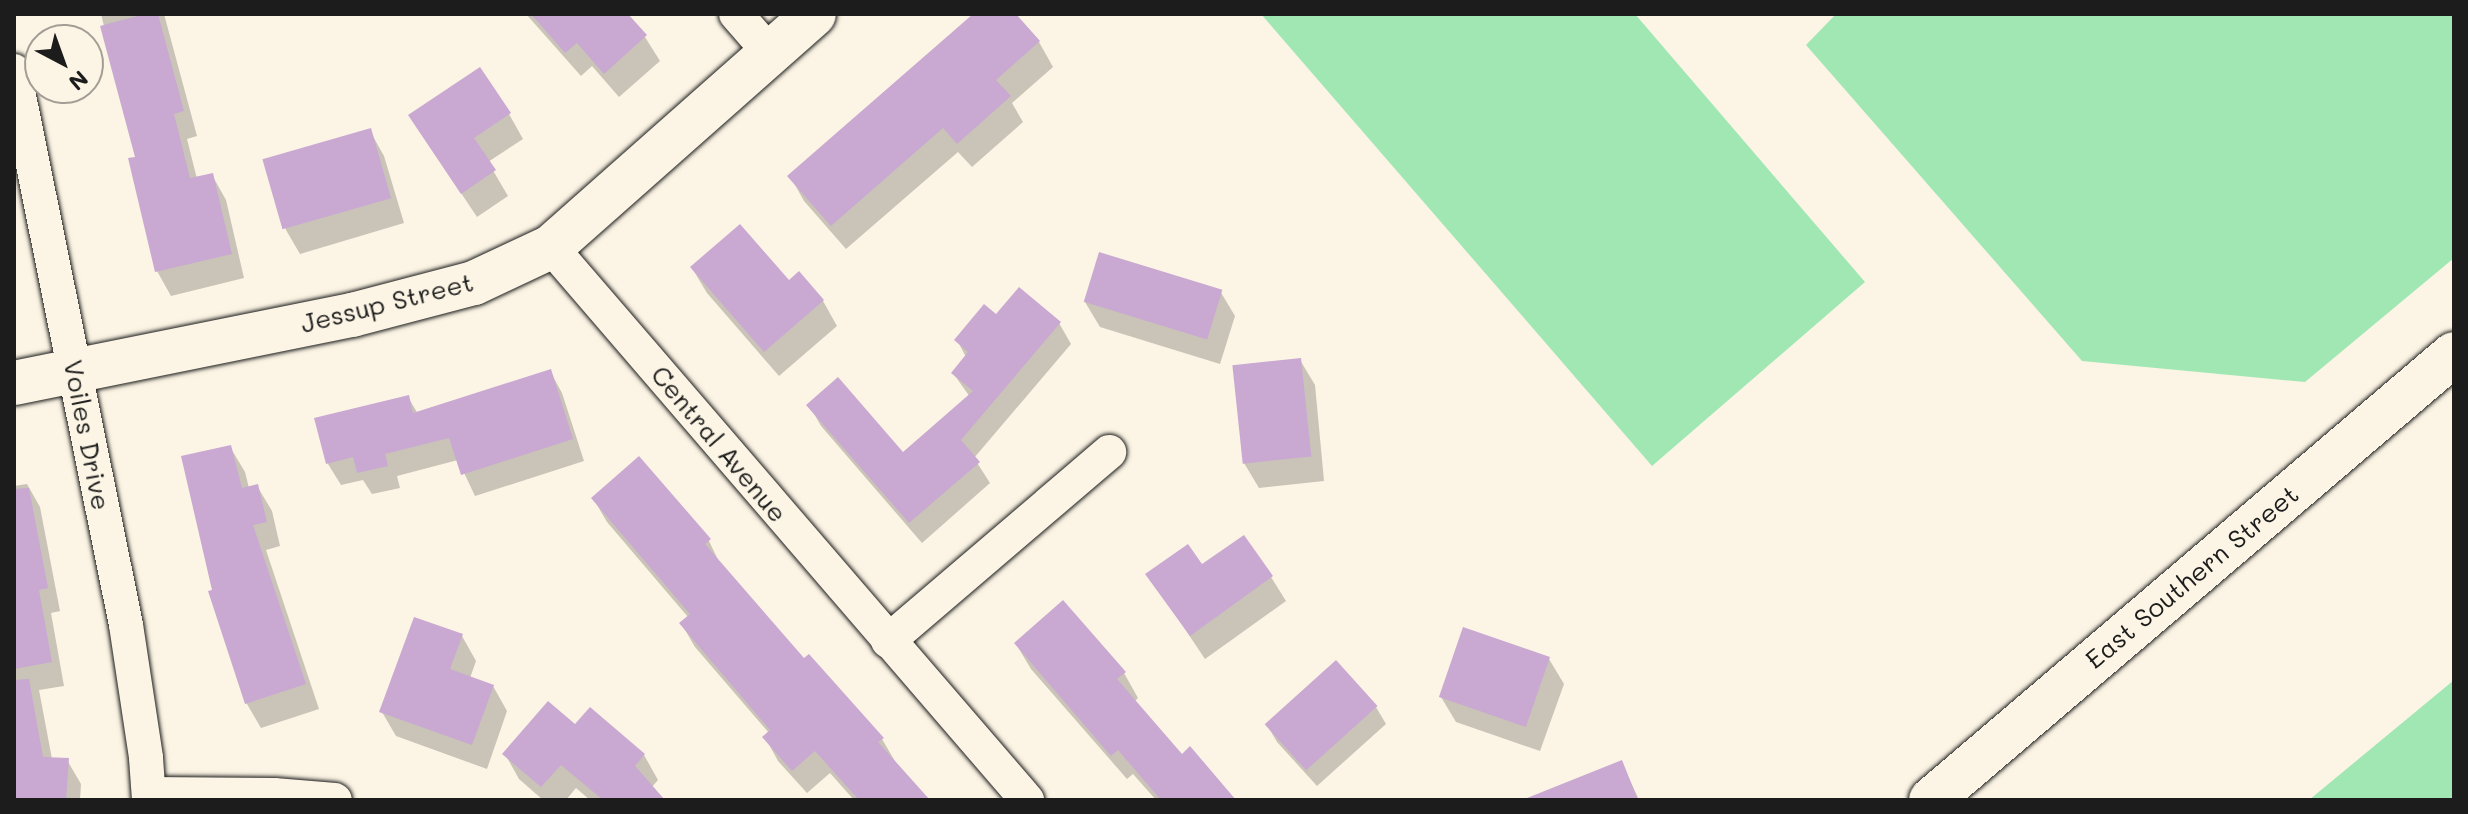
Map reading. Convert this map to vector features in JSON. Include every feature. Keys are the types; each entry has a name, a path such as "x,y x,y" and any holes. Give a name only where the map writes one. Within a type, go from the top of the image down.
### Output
{"street":[{"path":"736,14 770,53"},
{"name":"Jessup Street","path":"14,383 451,292 551,247 814,14"},
{"name":"Voiles Drive","path":"14,71 126,625 149,797"},
{"name":"Central Avenue","path":"551,247 1027,800"},
{"name":"East Southern Street","path":"1931,800 2454,354"},
{"path":"888,641 1109,452"},
{"path":"149,797 274,795 335,800"}],"green space":[{"path":"1261,14 1635,14 1865,282 1652,466"},
{"path":"1836,14 2454,14 2454,258 2305,382 2082,361 1806,45"},
{"path":"2454,680 2454,800 2309,800"}],"building":[{"path":"145,14 158,14 184,111 174,114 190,178 213,173 232,254 155,272 128,158 135,157 104,41 104,25"},
{"path":"531,14 628,14 647,35 604,74 577,43 565,53"},
{"path":"973,14 1016,14 1040,41 996,80 1011,96 957,144 943,128 831,226 787,176"},
{"path":"480,67 511,113 474,138 496,170 461,194 408,115"},
{"path":"371,128 391,198 282,229 262,159"},
{"path":"740,224 789,280 799,271 824,300 764,352 690,267"},
{"path":"1099,252 1222,290 1207,339 1084,302"},
{"path":"1019,287 1061,322 961,440 980,462 909,523 806,405 838,377 903,452 973,391 951,373 968,352 954,340 984,304 996,314"},
{"path":"1301,358 1311,456 1243,464 1232,365"},
{"path":"551,369 573,439 461,475 449,438 385,454 388,466 357,473 353,457 326,464 314,418 409,395 413,413"},
{"path":"231,445 242,488 258,484 267,522 253,525 306,684 245,704 208,591 212,590 181,456"},
{"path":"639,456 711,539 705,544 804,658 809,654 884,738 878,742 930,800 859,800 815,751 792,771 762,737 770,730 679,623 690,614 591,498"},
{"path":"29,488 48,588 39,590 52,662 14,669 14,489"},
{"path":"1244,535 1273,576 1190,636 1145,574 1188,544 1202,564"},
{"path":"1063,600 1126,672 1117,679 1182,754 1190,746 1236,800 1161,800 1118,750 1111,756 1014,643"},
{"path":"414,617 463,634 450,669 494,685 472,745 379,712"},
{"path":"1463,627 1550,657 1526,727 1439,697"},
{"path":"1336,660 1377,706 1306,770 1265,724"},
{"path":"29,679 43,757 69,758 66,800 14,800 14,680"},
{"path":"548,701 575,724 590,707 645,754 635,766 665,800 603,800 561,765 541,787 502,754"},
{"path":"1622,760 1638,800 1527,800 1527,798"}]}
